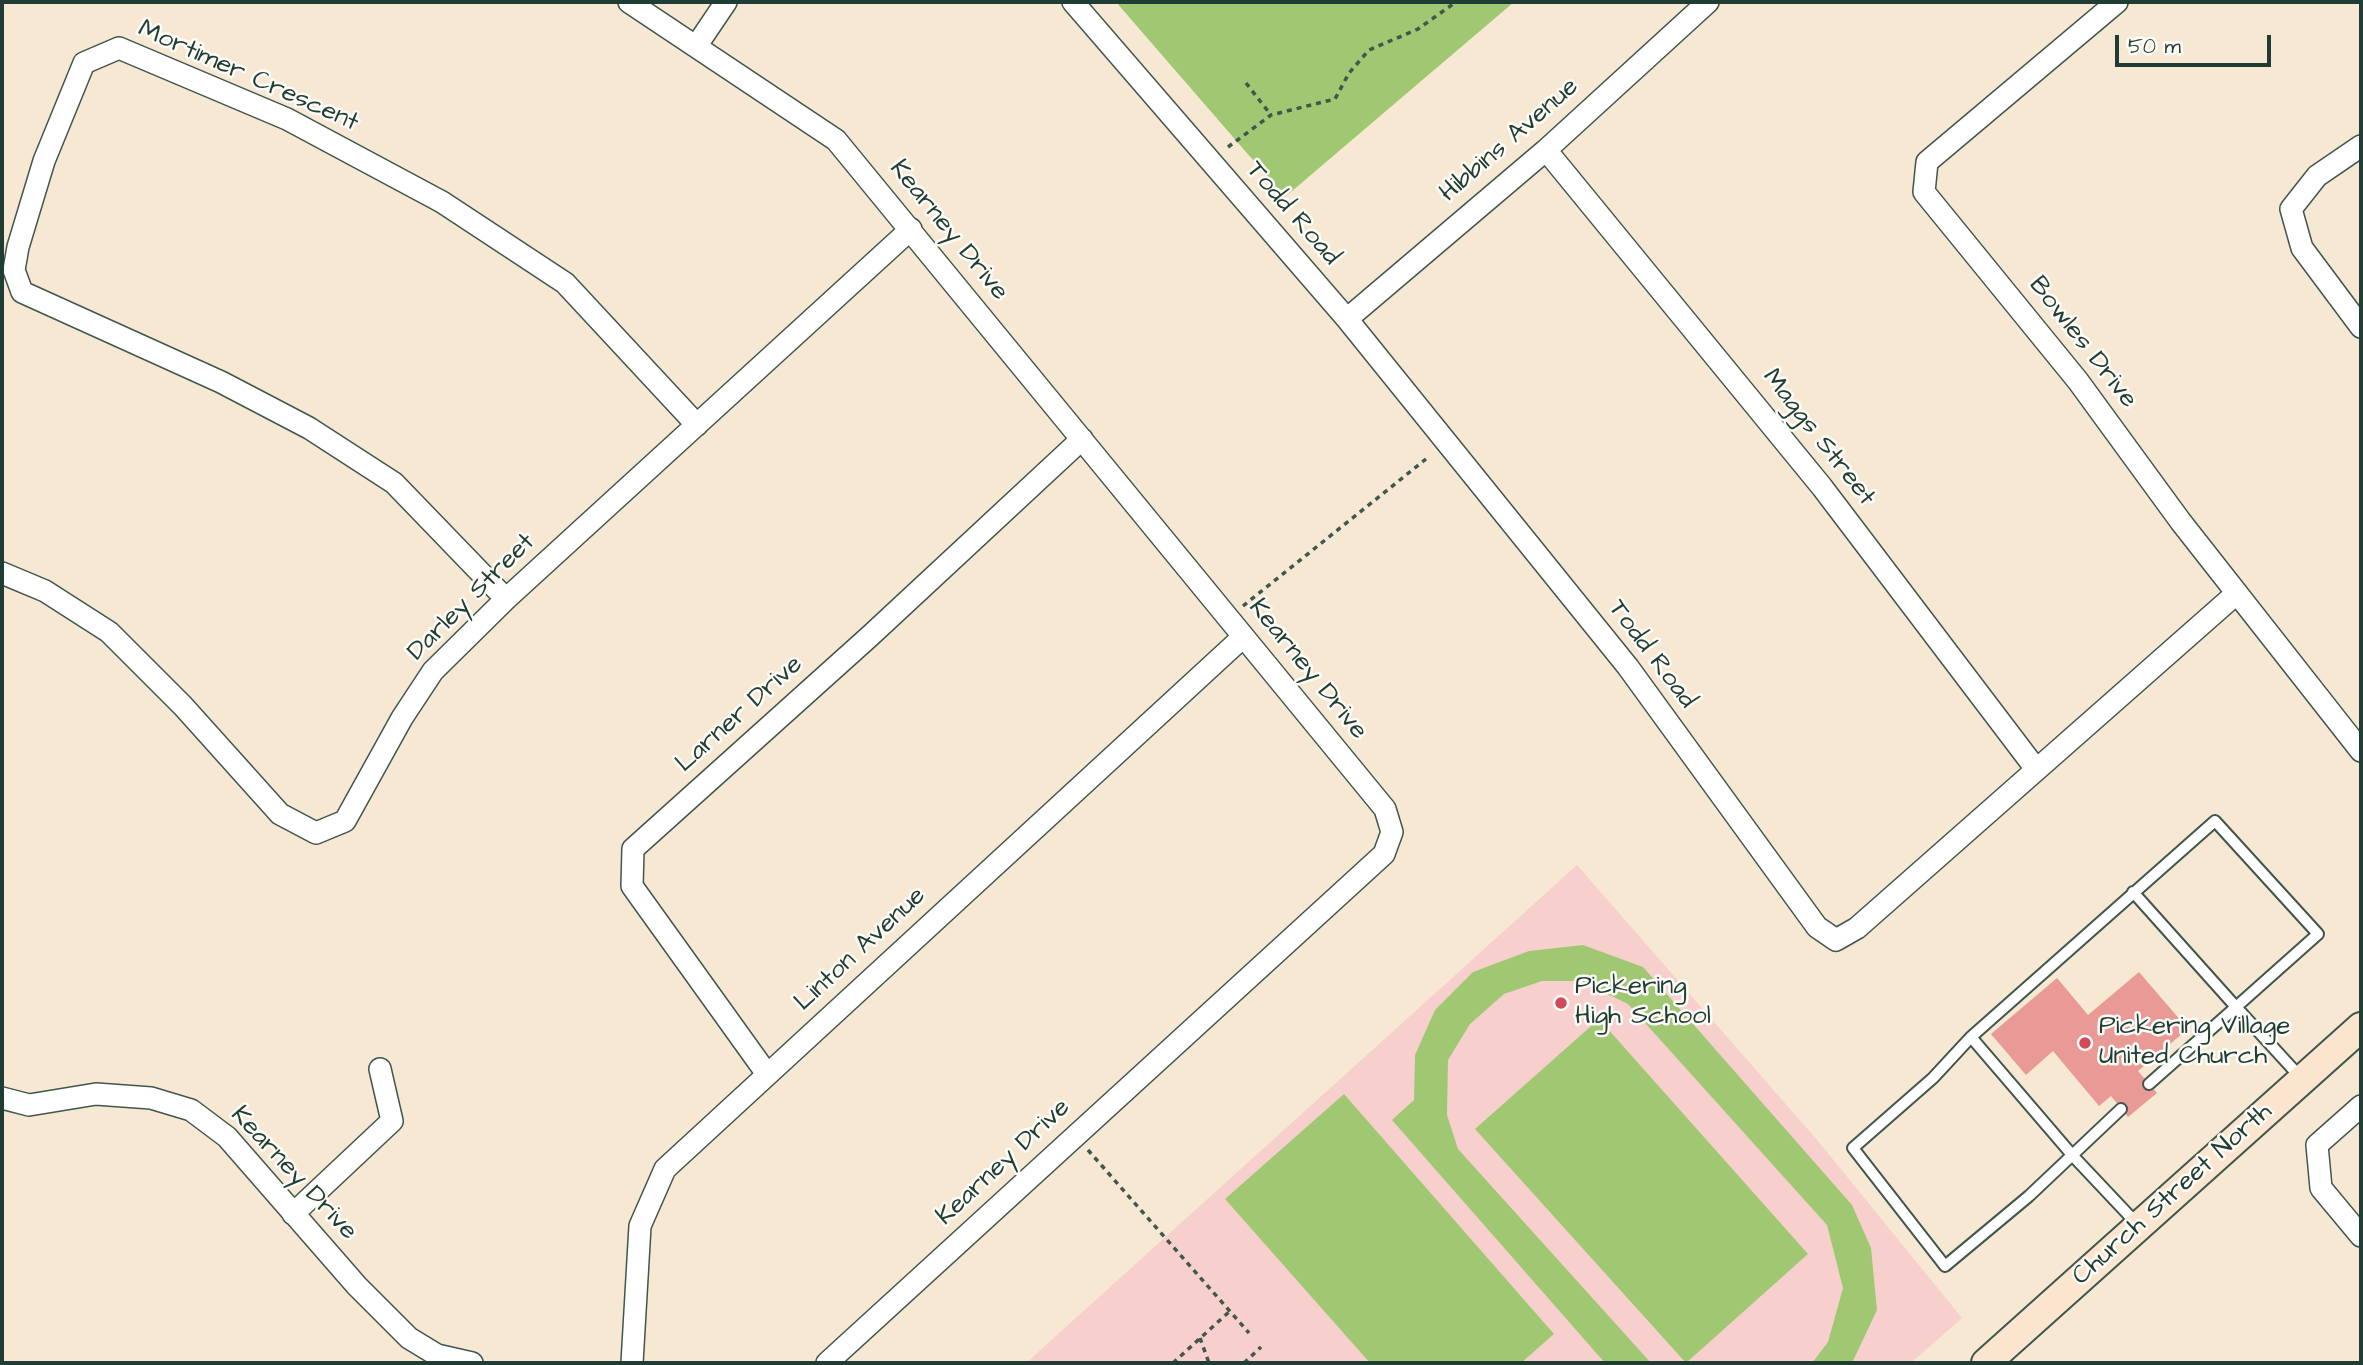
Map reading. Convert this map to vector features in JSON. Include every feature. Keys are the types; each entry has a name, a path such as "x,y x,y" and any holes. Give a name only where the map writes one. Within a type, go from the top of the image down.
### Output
{"street":[{"name":"Kearney Drive","path":"629,2 836,140 1385,809 1392,832 1384,854 827,1363"},
{"path":"697,45 726,2"},
{"name":"Todd Road","path":"1073,2 1347,319 1628,667 1817,927 1836,940 1857,928 2237,593"},
{"name":"Hibbins Avenue","path":"1347,319 1546,150 1708,2"},
{"name":"Bowles Drive","path":"2117,2 1927,162 1924,192 2078,381 2181,522 2361,751"},
{"name":"Mortimer Crescent","path":"506,599 394,483 309,428 221,382 22,292 14,270 18,247 44,161 84,63 119,48 287,119 442,202 565,283 696,425"},
{"path":"2361,146 2317,176 2291,209 2302,247 2361,327"},
{"name":"Maggs Street","path":"1546,150 1822,487 2036,769"},
{"name":"Darley Street","path":"2,573 45,591 108,632 183,706 280,814 316,833 345,821 402,718 433,671 506,599 911,229"},
{"name":"Larner Drive","path":"767,1074 632,886 633,849 881,626 1082,439"},
{"name":"Linton Avenue","path":"632,1363 640,1226 650,1197 665,1169 1243,637"},
{"name":"Church Street North","path":"1986,1363 2361,1027"},
{"path":"293,1214 393,1121 380,1069"},
{"name":"Kearney Drive","path":"2,1098 29,1105 96,1094 151,1098 191,1110 227,1137 293,1214 409,1338 435,1359 472,1363"},
{"path":"2361,1106 2317,1145 2320,1188 2361,1236"}],"lane":[{"path":"2121,1108 2073,1156 1945,1266 1853,1148 1933,1078 1971,1037 2215,821 2318,934 2149,1084"},
{"path":"2133,892 2303,1079"},
{"path":"1971,1037 2073,1156 2139,1226"}],"path":[{"path":"1228,147 1271,115 1335,99 1349,73 1369,50 1418,29 1456,2"},
{"path":"1246,83 1271,115"},
{"path":"1229,619 1426,459"},
{"path":"1075,1136 1249,1333"},
{"path":"1173,1363 1230,1311"},
{"path":"1200,1338 1209,1363"},
{"path":"1244,1363 1261,1347"}],"shaded area":[{"name":"Pickering High School","path":"1577,865 1818,1141 1962,1318 1911,1363 1026,1363"}],"green space":[{"path":"1116,2 1514,2 1285,197"},
{"path":"1583,945 1643,967 1852,1205 1871,1248 1877,1310 1852,1363 1812,1363 1828,1342 1843,1288 1827,1225 1628,1004 1581,981 1542,981 1504,994 1470,1024 1448,1060 1447,1115 1458,1149 1651,1363 1605,1363 1392,1120 1414,1100 1415,1055 1435,1010 1473,972 1529,951"},
{"path":"1599,1019 1808,1254 1686,1363 1475,1129"},
{"path":"1344,1094 1554,1334 1521,1363 1370,1363 1225,1199"}],"building":[{"name":"Pickering Village United Church","path":"2139,972 2188,1029 2138,1071 2157,1093 2128,1117 2111,1096 2099,1106 2053,1051 2026,1075 1991,1034 2057,978 2088,1015"}],"place":[{"name":"Pickering High School","path":"1561,1003"},
{"name":"Pickering Village United Church","path":"2085,1043"}]}
